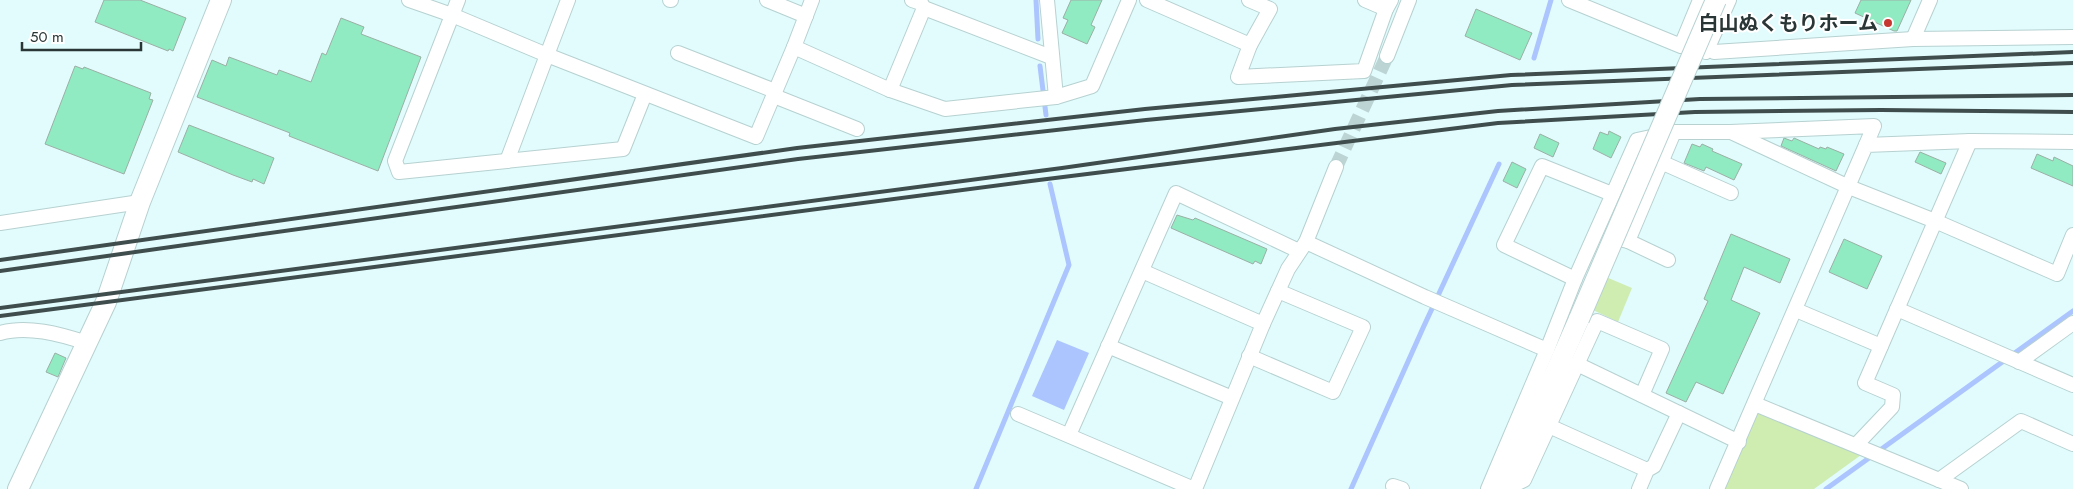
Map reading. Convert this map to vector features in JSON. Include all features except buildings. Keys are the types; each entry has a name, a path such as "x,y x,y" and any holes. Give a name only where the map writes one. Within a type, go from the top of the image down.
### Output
{"street":[{"path":"18,489 109,294 140,202 220,0"},
{"path":"409,0 452,15 547,55 756,137 812,0"},
{"path":"458,0 395,161 399,172 623,149 645,94"},
{"path":"507,161 568,0"},
{"path":"767,0 806,16"},
{"path":"912,0 921,3 924,8 1051,57"},
{"path":"1047,0 1056,97"},
{"path":"794,47 890,90 945,109 1056,97 1092,86 1129,0"},
{"path":"1147,0 1250,45"},
{"path":"1249,0 1270,9 1250,45 1238,77 1364,71 1389,5 1365,0"},
{"path":"1387,56 1409,0"},
{"path":"1569,0 1681,46 1700,0"},
{"path":"1504,489 1716,0"},
{"path":"1683,42 1706,52 1729,0"},
{"path":"1913,39 1930,0"},
{"path":"890,90 924,8"},
{"path":"1714,52 1913,39 2073,37"},
{"path":"678,53 856,129"},
{"path":"1488,489 1575,279 1638,140 1674,132 1730,132 1874,126 1739,442 1717,489"},
{"path":"1628,241 1674,132"},
{"path":"1730,132 1849,186 2057,274 2073,235"},
{"path":"1866,145 1970,141 2073,142"},
{"path":"1862,447 1892,407 1893,395 1865,383 1970,141"},
{"path":"1632,151 1731,193"},
{"path":"1575,279 1504,245 1542,166 1612,194"},
{"path":"1018,414 1195,489 1263,324 1288,269 1303,246 1336,167"},
{"path":"1069,435 1176,193 1547,350"},
{"path":"0,223 140,202"},
{"path":"1597,229 1668,260"},
{"path":"1142,271 1263,324"},
{"path":"1249,356 1333,392 1363,327 1278,291"},
{"path":"1897,309 2073,385"},
{"path":"1796,310 1882,346"},
{"path":"1504,489 1524,480 1597,321 1662,349 1642,395"},
{"path":"2019,362 2073,323"},
{"path":"0,333 10,330 59,333 87,343"},
{"path":"1108,346 1232,398"},
{"path":"1577,364 1739,442"},
{"path":"1755,404 1961,489"},
{"path":"1639,489 1647,470 1654,466 1679,413"},
{"path":"1939,480 2021,421 2073,444"},
{"path":"1549,426 1647,470"}],"green space":[{"path":"1606,277 1632,288 1618,322 1591,309"},
{"path":"1758,413 1766,413 1861,455 1814,489 1724,489"}],"water":[{"path":"1057,340 1089,353 1064,410 1032,396"}],"waterway":[{"path":"1036,0 1038,39"},
{"path":"1534,58 1551,0"},
{"path":"1040,66 1046,115"},
{"path":"1351,489 1499,164"},
{"path":"976,489 1069,265 1050,184"},
{"path":"1826,489 2073,311"}],"tunnel":[{"path":"1336,167 1387,56"}],"railway":[{"path":"0,260 797,148 1145,109 1511,75 2073,52"},
{"path":"0,271 798,159 1146,120 1512,85 2073,63"},
{"path":"0,308 1062,168 1335,129 1498,111 1700,99 2073,95"},
{"path":"0,316 1031,181 1498,123 1695,112 1881,110 2073,112"}],"place":[{"name":"白山ぬくもりホーム","path":"1888,23"}]}
